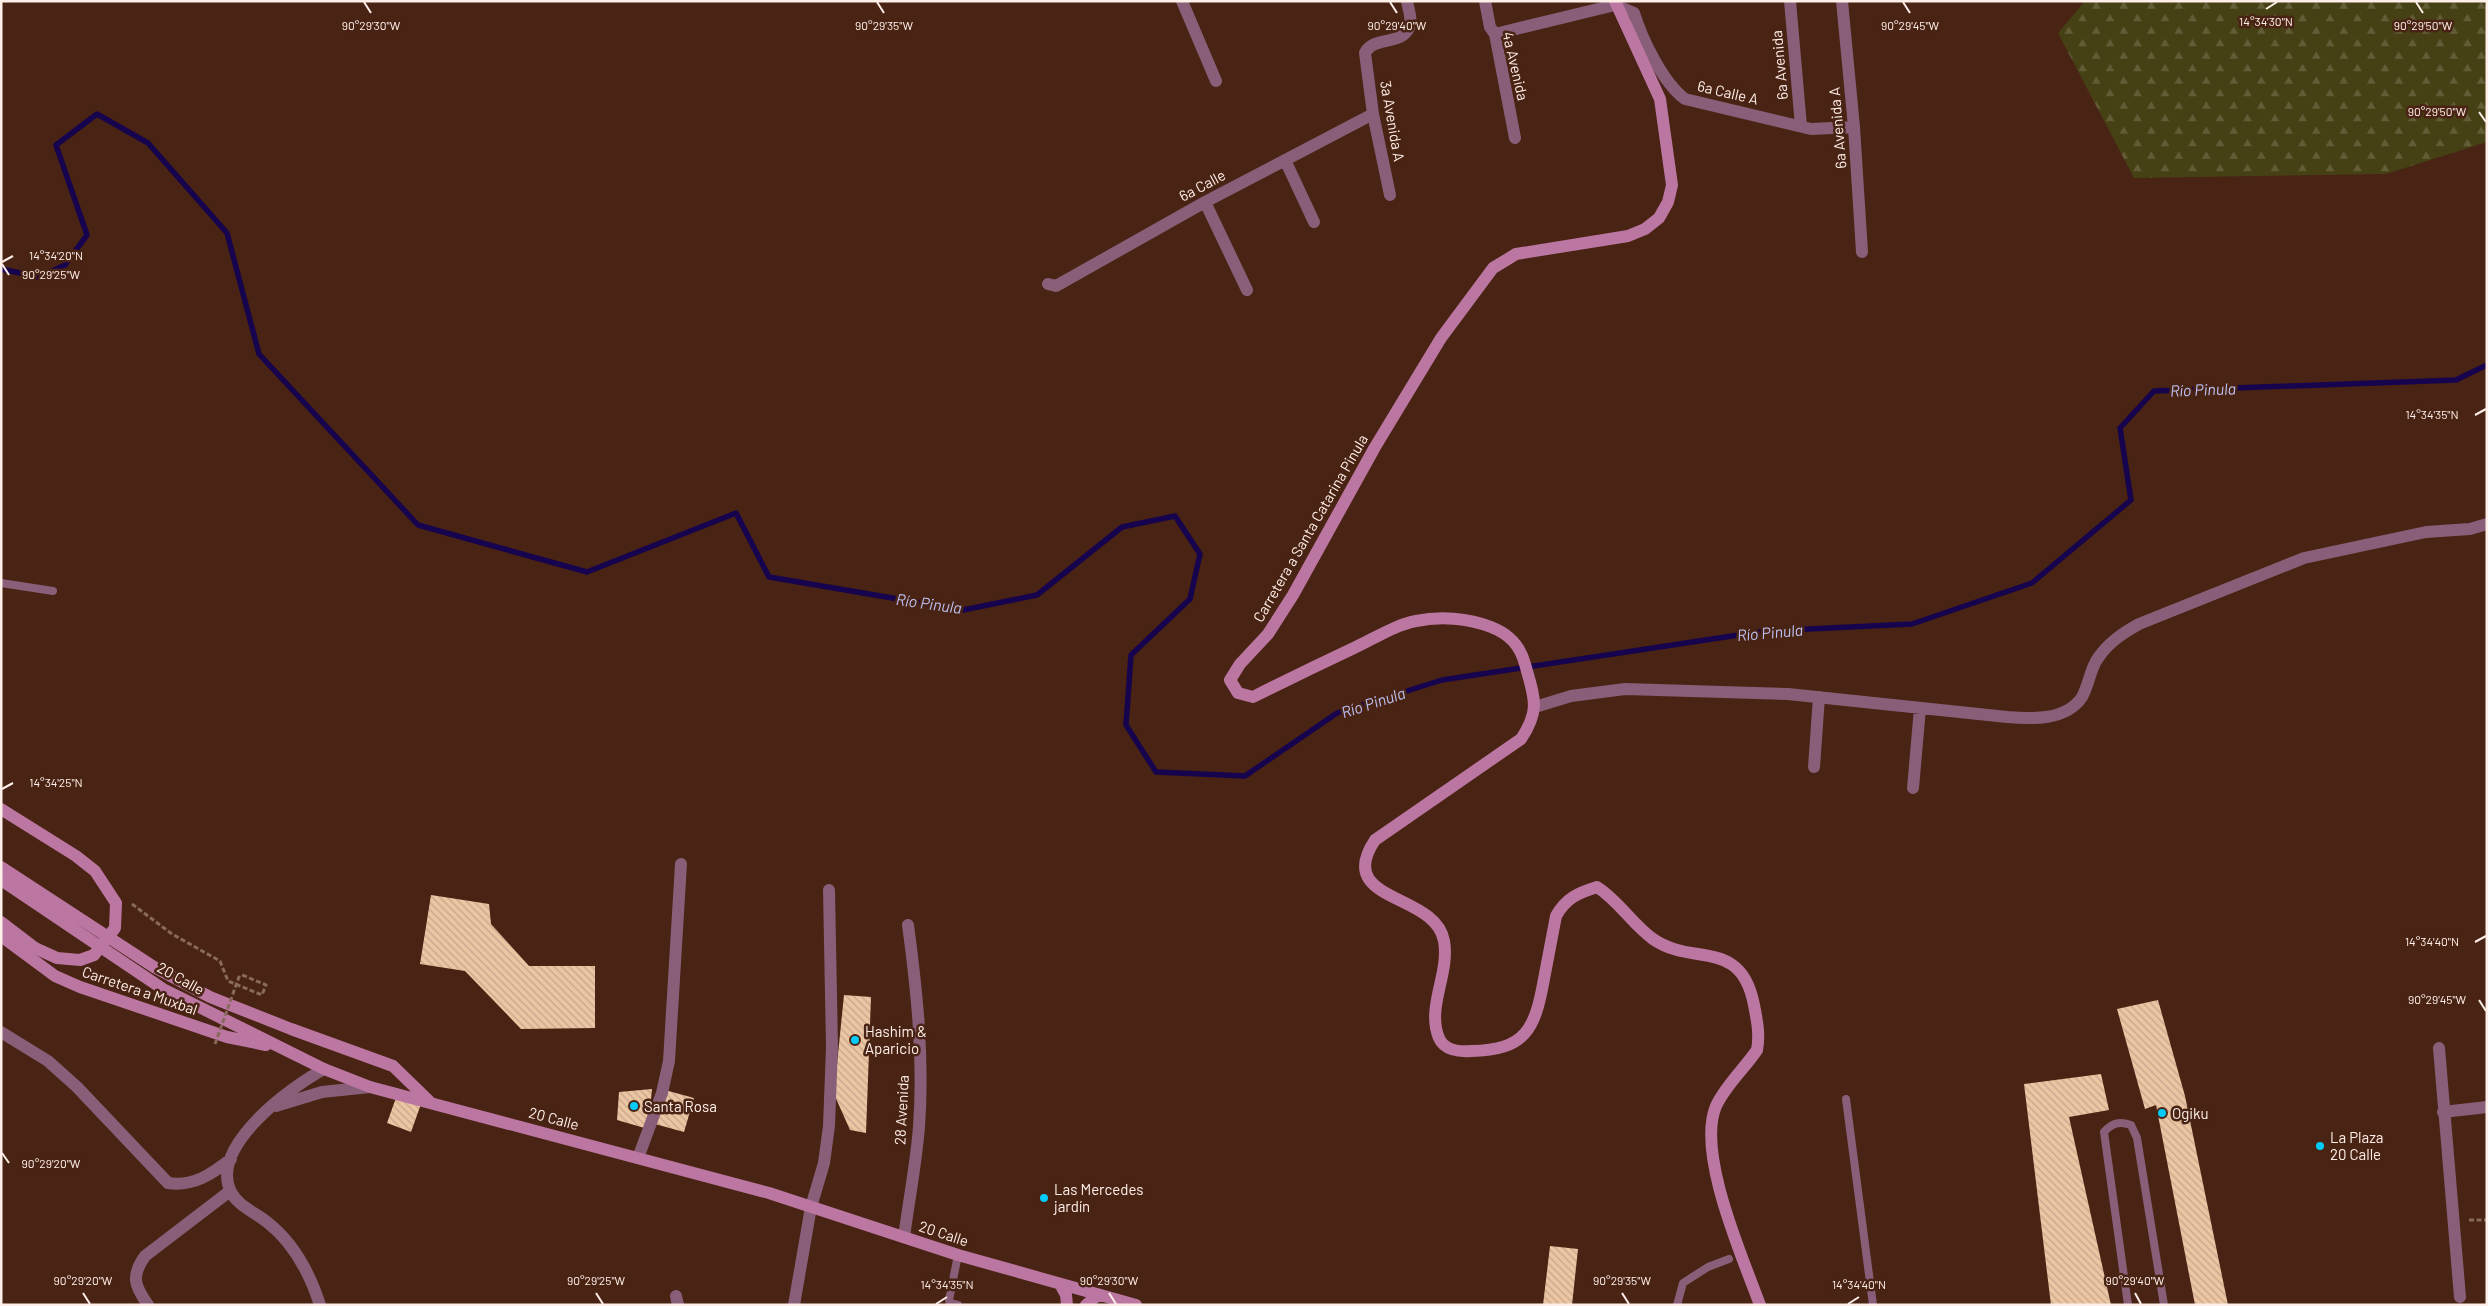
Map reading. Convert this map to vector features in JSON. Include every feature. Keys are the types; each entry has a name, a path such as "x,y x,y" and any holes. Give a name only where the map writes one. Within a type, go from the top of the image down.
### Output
{"street":[{"path":"1182,1 1216,81"},
{"name":"3a Avenida A","path":"1390,195 1374,114 1365,53 1370,46 1400,38 1407,32 1411,23 1407,1"},
{"name":"4a Avenida","path":"1485,1 1490,27 1495,34 1515,138"},
{"name":"6a Avenida","path":"1790,1 1801,126"},
{"name":"6a Avenida A","path":"1842,1 1854,127 1862,252"},
{"path":"1495,34 1615,3"},
{"name":"6a Calle A","path":"1615,3 1634,13 1637,24 1666,80 1674,91 1686,99 1811,129 1854,127"},
{"name":"Carretera a Santa Catarina Pinula","path":"1535,707 1522,650 1505,633 1485,625 1461,620 1437,618 1414,622 1386,632 1253,697 1238,693 1230,680 1240,664 1268,634 1293,596 1376,447 1441,338 1493,268 1516,254 1628,236 1645,230 1659,218 1668,202 1672,184 1660,99 1615,3"},
{"name":"6a Calle","path":"1048,284 1056,286 1204,202 1374,114"},
{"path":"1285,160 1314,222"},
{"path":"1204,202 1247,290"},
{"path":"1760,1305 1722,1197 1710,1134 1716,1107 1757,1050 1759,1039 1752,996 1739,969 1726,960 1670,947 1653,939 1610,895 1597,887 1577,894 1564,902 1556,916 1538,1012 1524,1034 1501,1048 1455,1052 1440,1041 1433,1023 1446,963 1444,940 1440,929 1424,912 1375,888 1366,875 1366,853 1375,840 1521,739 1532,722 1535,707 1571,696 1625,689 1788,694 2031,719 2053,716 2070,709 2082,697 2097,659 2118,635 2139,624 2304,558 2426,532 2470,529 2487,524"},
{"path":"1814,766 1819,697"},
{"path":"1913,788 1920,708"},
{"path":"1,809 76,856 95,871 116,903 115,928 94,955 80,960 57,958 35,948 1,922"},
{"path":"638,1158 662,1093 669,1061 681,864"},
{"path":"1,867 154,967 210,997 291,1030 393,1066 431,1102"},
{"name":"20 Calle","path":"1,880 164,989 324,1069 370,1086 769,1193 958,1255 1136,1305"},
{"path":"794,1305 811,1207 824,1162 829,1126 832,1047 829,890"},
{"name":"28 Avenida","path":"904,1237 919,1127 920,1085 919,1024 908,925"},
{"name":"Carretera a Muxbal","path":"1,936 55,976 80,987 227,1037 281,1048"},
{"path":"1,1032 48,1061 77,1087 168,1182 182,1185 211,1175 231,1159"},
{"path":"2439,1048 2460,1297"},
{"path":"320,1305 302,1262 287,1241 267,1222 247,1210 230,1191 227,1177 231,1159 246,1130 300,1082 324,1069"},
{"path":"271,1107 322,1092 370,1086"},
{"path":"2443,1112 2487,1107"},
{"path":"148,1305 135,1280 138,1267 145,1256 230,1191"},
{"path":"1060,1284 1066,1295 1067,1305"},
{"path":"1086,1305 1098,1295"}],"lane":[{"path":"1,583 53,591"},
{"path":"1846,1099 1873,1305"},
{"path":"2128,1305 2104,1132 2110,1126 2122,1122 2131,1124 2137,1138 2164,1305"},
{"path":"958,1255 949,1300 950,1303 958,1305"},
{"path":"1677,1305 1683,1282 1708,1267 1729,1259"}],"path":[{"path":"128,900 172,934 220,961 228,981 262,995 266,985 240,974 215,1044"}],"green space":[{"path":"2085,1 2487,1 2487,142 2386,174 2134,178 2058,33"}],"building":[{"path":"431,895 489,904 491,924 529,966 595,966 595,1028 521,1029 465,971 420,964"},
{"name":"Hashim & Aparicio","path":"844,995 871,997 866,1133 850,1130 834,1094"},
{"path":"2158,1000 2185,1096 2228,1305 2195,1305 2156,1105 2145,1109 2117,1009"},
{"path":"2101,1074 2109,1110 2069,1117 2111,1305 2051,1305 2024,1084"},
{"name":"Santa Rosa","path":"652,1089 648,1129 617,1120 619,1092"},
{"path":"665,1090 694,1098 684,1132 655,1124"},
{"path":"397,1095 421,1104 411,1132 387,1123"},
{"path":"1550,1246 1578,1249 1572,1305 1543,1305"}],"waterway":[{"name":"Río Pinula","path":"1,269 39,277 65,265 87,235 56,145 97,114 148,143 227,233 259,354 418,525 587,572 736,513 769,577 963,610 1037,595 1122,527 1175,516 1200,554 1190,599 1131,655 1126,725 1156,772 1245,776 1337,713 1442,680 1765,631 1912,624 2032,583 2131,500 2120,428 2154,391 2456,380 2487,365"}],"place":[{"name":"Hashim & Aparicio","path":"855,1040"},
{"name":"Santa Rosa","path":"634,1106"},
{"name":"Ogiku","path":"2162,1113"},
{"name":"La Plaza 20 Calle","path":"2320,1146"},
{"name":"Las Mercedes jardín","path":"1044,1198"}]}
